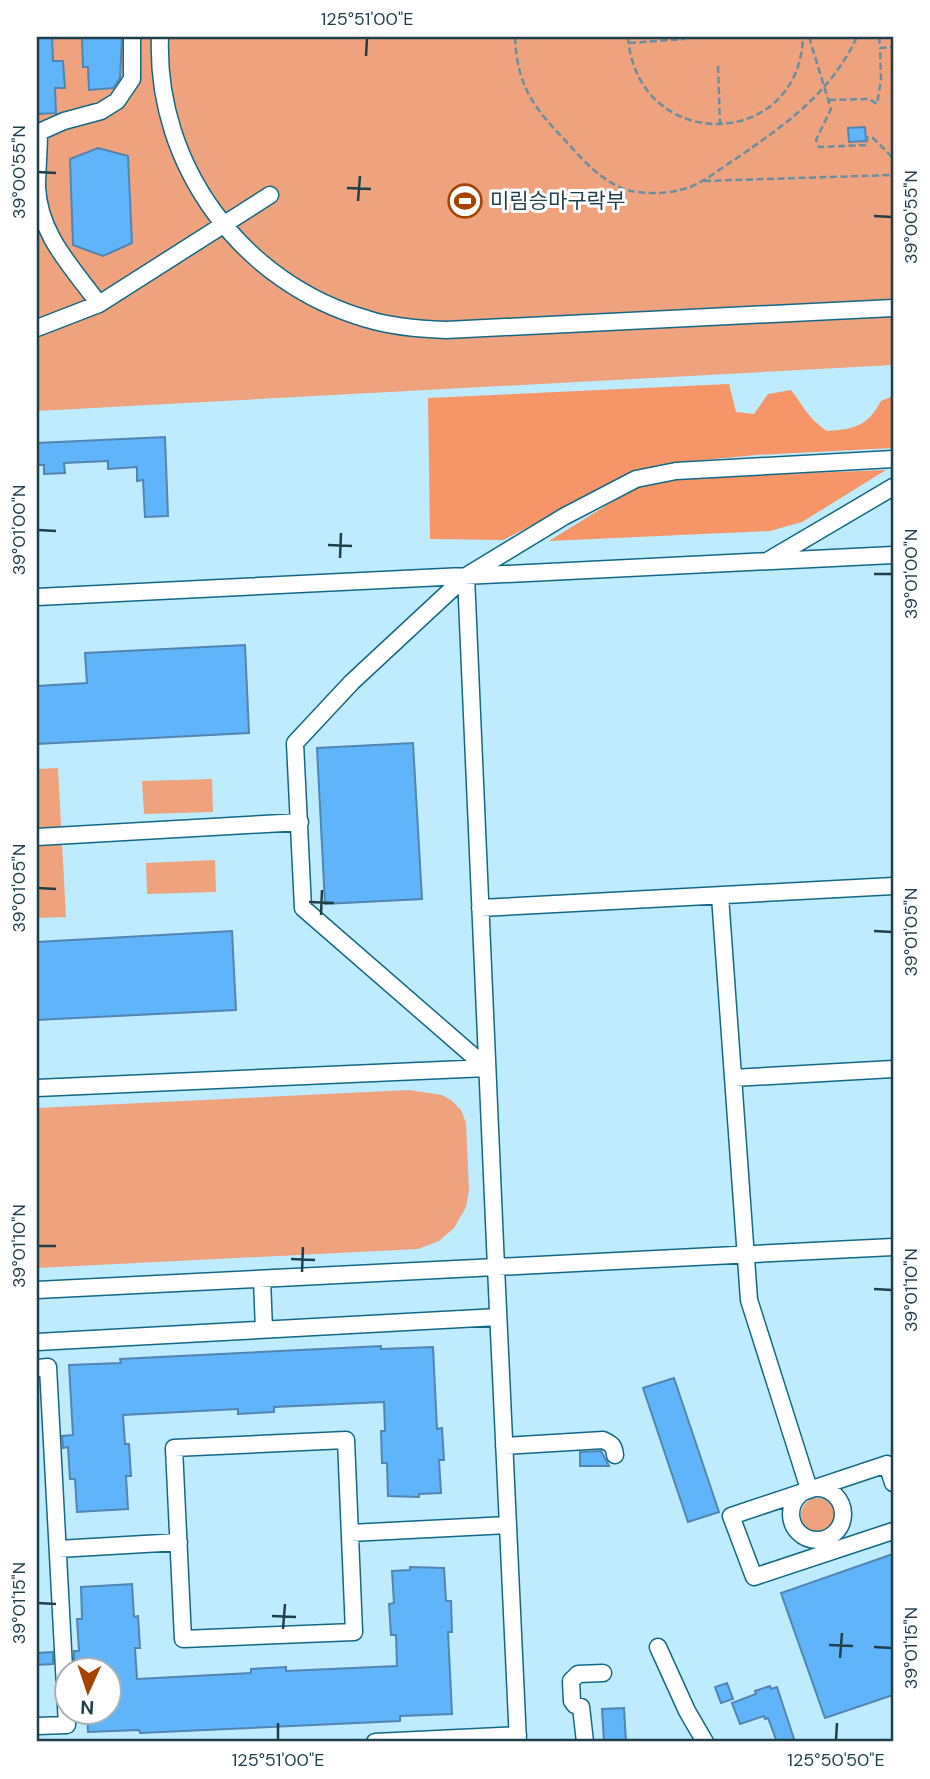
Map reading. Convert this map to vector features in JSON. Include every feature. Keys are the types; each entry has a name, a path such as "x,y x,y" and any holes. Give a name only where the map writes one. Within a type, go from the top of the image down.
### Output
{"street":[{"path":"99,304 64,259 46,228 37,189 38,133 64,121 101,111 117,101 132,79 132,37"},
{"path":"160,37 161,75 171,126 190,175 203,198 224,226 274,274 319,301 368,320 419,329 446,330 893,308"},
{"path":"37,328 99,304 270,195"},
{"path":"487,1068 303,908 295,743 352,682 466,576 565,516 636,479 676,471 893,459"},
{"path":"766,561 893,487"},
{"path":"37,597 893,555"},
{"path":"375,1742 518,1739 466,576"},
{"path":"37,837 300,822"},
{"path":"480,908 893,886"},
{"path":"720,896 747,1285 754,1322 809,1489"},
{"path":"37,1088 487,1068"},
{"path":"733,1077 893,1069"},
{"path":"37,1290 893,1247"},
{"path":"262,1279 264,1330"},
{"path":"37,1342 498,1317"},
{"path":"37,1368 48,1367 66,1725 37,1726"},
{"path":"346,1440 354,1632 183,1639 179,1542 174,1448 346,1440"},
{"path":"504,1446 603,1440 615,1448 615,1455"},
{"path":"893,1483 887,1464 731,1516 754,1577 830,1545 893,1531"},
{"path":"820,1488 831,1492 839,1500 843,1510 842,1522 830,1545 804,1537 795,1529 791,1517 792,1506 798,1495 809,1489 820,1488"},
{"path":"350,1533 508,1525"},
{"path":"58,1549 179,1542"},
{"path":"658,1647 687,1711 705,1742"},
{"path":"584,1742 583,1713 581,1707 575,1706 572,1701 571,1681 578,1674 603,1673"}],"path":[{"path":"515,37 517,64 530,100 579,155 601,175 614,185 630,191 648,193 669,192 700,181 791,120 834,76 857,37"},
{"path":"628,37 632,64 638,78 655,101 692,122 720,125 749,118 774,103 788,87 797,68 803,37"},
{"path":"809,37 831,109 816,141 819,147 867,145 867,138 873,138 893,158"},
{"path":"828,100 869,99 877,104 881,80 879,37"},
{"path":"628,43 685,39"},
{"path":"880,48 893,47"},
{"path":"718,66 720,125"},
{"path":"700,181 893,175"}],"shaded area":[{"name":"미림승마구락부","path":"37,37 893,37 893,365 37,411"},
{"path":"729,384 736,412 754,414 768,394 791,390 811,417 827,431 859,425 876,410 881,401 893,396 893,448 756,455 673,463 631,475 503,540 430,539 428,398"},
{"path":"886,470 802,522 770,531 549,541 633,489 672,478"},
{"path":"58,768 66,917 37,918 37,769"},
{"path":"212,779 213,812 144,814 142,781"},
{"path":"215,860 216,892 147,894 146,863"},
{"path":"409,1090 442,1095 461,1110 466,1123 469,1190 466,1207 454,1228 439,1241 418,1249 37,1268 37,1108"},
{"path":"818,1498 830,1503 835,1515 830,1527 818,1532 806,1527 801,1515 806,1503"}],"building":[{"path":"37,37 52,37 53,61 63,61 65,88 55,88 56,113 37,114"},
{"path":"82,38 122,38 120,78 113,88 89,90 88,67 83,67"},
{"path":"865,127 866,141 849,142 848,128"},
{"path":"98,148 128,156 132,243 103,256 73,245 70,159"},
{"path":"165,437 168,516 145,517 143,480 137,481 137,467 108,469 108,461 64,463 65,473 44,474 44,465 37,465 37,443"},
{"path":"245,645 249,733 37,744 37,686 87,683 85,653"},
{"path":"413,743 422,899 325,904 317,748"},
{"path":"232,931 236,1010 37,1020 37,942"},
{"path":"381,1346 381,1349 433,1347 437,1429 442,1428 444,1460 439,1460 441,1493 419,1494 419,1497 388,1496 387,1463 382,1463 384,1402 274,1407 274,1412 238,1414 238,1409 123,1415 125,1444 129,1444 131,1476 126,1476 128,1509 77,1512 75,1479 70,1479 68,1447 63,1448 62,1436 73,1435 69,1365 121,1363 120,1359"},
{"path":"674,1378 719,1512 688,1522 643,1388"},
{"path":"601,1451 609,1466 580,1466 580,1452"},
{"path":"893,1554 893,1695 825,1718 781,1593"},
{"path":"410,1567 444,1568 446,1601 451,1601 452,1632 448,1632 452,1714 400,1716 400,1721 140,1733 139,1730 88,1732 88,1726 122,1726 122,1656 74,1656 74,1651 79,1651 77,1619 82,1619 81,1587 132,1584 134,1617 138,1616 140,1648 135,1648 137,1679 251,1673 251,1669 286,1667 286,1671 397,1666 396,1635 391,1635 389,1604 394,1603 392,1571 410,1570"},
{"path":"53,1652 52,1664 37,1665 37,1653"},
{"path":"727,1683 733,1699 721,1703 715,1687"},
{"path":"770,1686 771,1689 777,1687 795,1742 777,1742 768,1718 765,1719 764,1716 740,1724 732,1703"},
{"path":"624,1708 626,1742 604,1742 602,1709"}],"place":[{"name":"미림승마구락부","path":"465,201"}]}
